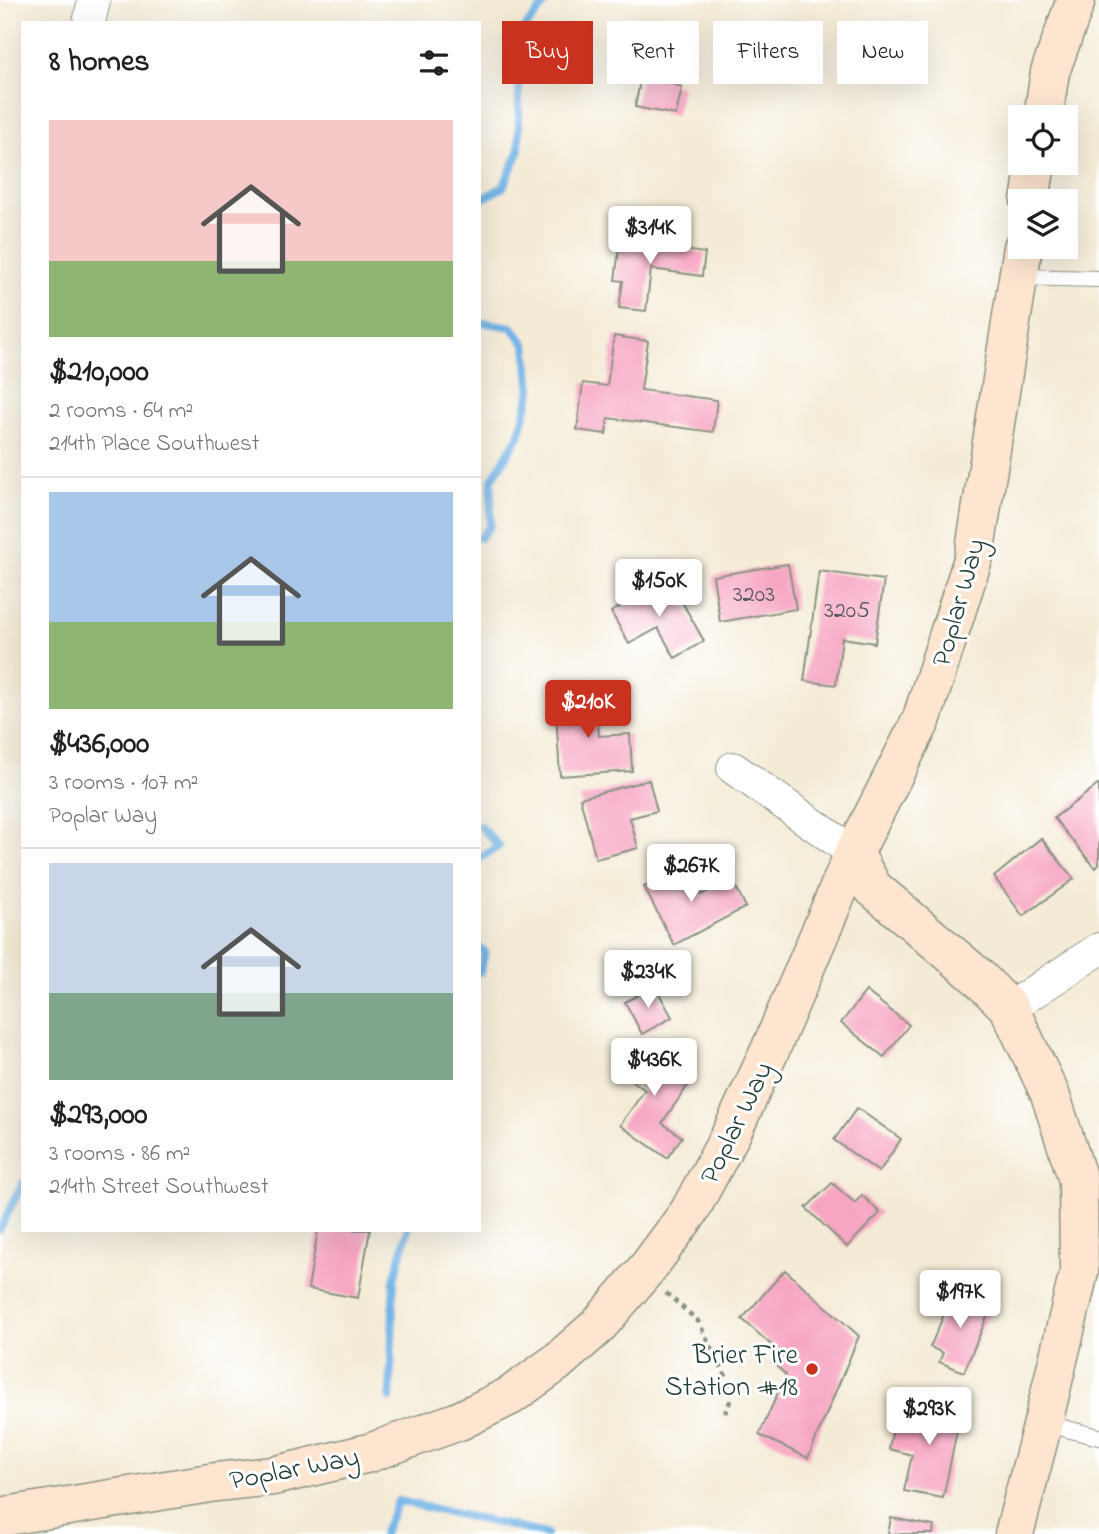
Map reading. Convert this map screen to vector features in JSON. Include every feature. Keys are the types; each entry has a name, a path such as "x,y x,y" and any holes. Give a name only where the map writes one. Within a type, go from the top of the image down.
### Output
{"main road":[{"path":"1045,105 1050,72 1076,0"},
{"name":"Poplar Way","path":"0,1517 216,1482 272,1476 369,1453 470,1416 510,1396 556,1363 598,1326 649,1266 689,1212 732,1132 854,853 921,721 974,556 1021,262"},
{"path":"854,853 873,888 977,976 1009,1008 1050,1094 1078,1180 1079,1272 1044,1423 1014,1534"}],"street":[{"path":"89,21 94,0"},
{"path":"733,768 854,853"},
{"path":"1009,1008 1099,949"}],"lane":[{"path":"1021,262 1099,279"},
{"path":"1044,1423 1099,1437"}],"path":[{"path":"665,1292 698,1321 731,1386 732,1397 726,1413"}],"building":[{"path":"640,84 672,84 682,87 676,115 635,107"},
{"path":"621,233 679,241 677,249 705,253 702,276 651,269 646,311 619,308 623,281 615,280"},
{"path":"614,336 648,341 641,390 717,400 713,432 608,418 606,434 577,430 583,383 607,386"},
{"path":"788,564 796,609 720,622 713,576"},
{"path":"819,571 884,580 875,643 842,638 836,685 804,681"},
{"path":"669,579 704,641 675,658 658,628 629,644 611,612"},
{"path":"596,694 599,736 630,734 632,771 560,776 555,697"},
{"path":"649,780 657,811 630,818 638,848 596,859 580,798"},
{"path":"1099,784 1099,864 1095,868 1054,818"},
{"path":"1041,838 1074,879 1023,916 994,877"},
{"path":"685,865 701,895 732,879 746,907 674,945 644,887"},
{"path":"655,986 672,1017 642,1034 625,1002"},
{"path":"866,991 909,1025 884,1057 841,1023"},
{"path":"640,1041 693,1078 662,1123 682,1137 667,1158 620,1125 645,1090 619,1071"},
{"path":"857,1108 901,1139 879,1172 834,1140"},
{"path":"832,1183 855,1203 862,1195 880,1213 847,1247 806,1208"},
{"path":"318,1232 370,1232 358,1298 308,1289"},
{"name":"Brier Fire Station #18","path":"785,1270 859,1336 808,1458 759,1435 786,1375 772,1362 779,1352 742,1319"},
{"path":"955,1289 992,1305 964,1372 939,1362 943,1353 930,1347"},
{"path":"935,1395 963,1402 943,1498 904,1491 912,1455 889,1449 895,1417 928,1423"},
{"path":"891,1518 934,1526 933,1534 888,1534"}],"waterway":[{"path":"481,199 503,187 519,152 519,35 548,0"},
{"path":"481,322 512,327 526,345 531,391 519,436 492,479 490,526 481,537"},
{"path":"481,827 499,846 481,857"},
{"path":"481,949 485,952 481,968"},
{"path":"0,1229 21,1187"},
{"path":"390,1398 394,1280 407,1232"},
{"path":"383,1534 398,1501 546,1534"}],"place":[{"name":"Brier Fire Station #18","path":"812,1369"}]}
